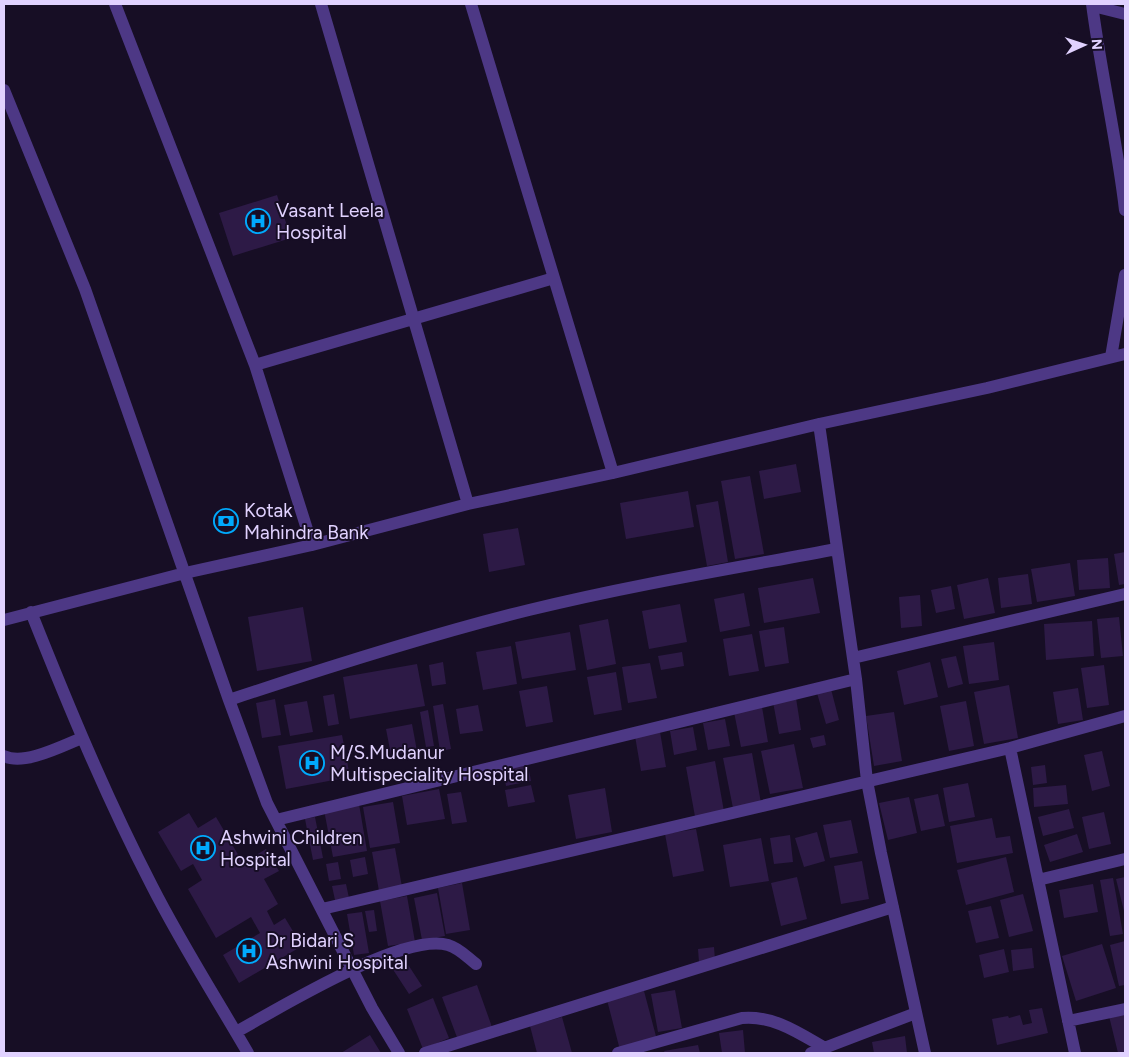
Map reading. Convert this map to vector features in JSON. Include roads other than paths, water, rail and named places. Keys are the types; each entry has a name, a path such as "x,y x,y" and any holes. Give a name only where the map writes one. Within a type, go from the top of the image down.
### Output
{"street":[{"path":"115,4 255,365 312,545"},
{"path":"320,4 468,504"},
{"path":"472,4 613,473"},
{"path":"1125,14 1092,5 1122,180 1125,210"},
{"path":"4,90 85,289 267,803 372,1008 399,1053"},
{"path":"1111,357 1125,275"},
{"path":"255,365 554,278"},
{"path":"4,620 185,573 312,545 468,504 613,473 819,424 987,388 1125,354"},
{"path":"819,424 856,678 868,781 893,908 925,1053"},
{"path":"229,700 347,661 529,610 630,588 837,549"},
{"path":"853,658 1125,594"},
{"path":"31,612 110,803 152,887 248,1053"},
{"path":"276,820 856,678"},
{"path":"322,909 1010,748 1125,716"},
{"path":"4,756 8,758 27,758 44,754 82,738"},
{"path":"1010,748 1075,1053"},
{"path":"1038,880 1125,859"},
{"path":"425,1053 893,908"},
{"path":"236,1032 352,969 404,949 427,944 446,944 456,948 476,964"},
{"path":"1068,1021 1125,1009"},
{"path":"811,1053 916,1014"},
{"path":"618,1053 742,1018 754,1017 783,1024 826,1048"}],"place":[{"name":"Vasant Leela Hospital","path":"258,221"},
{"name":"Kotak Mahindra Bank","path":"226,521"},
{"name":"M/S.Mudanur Multispeciality Hospital","path":"312,763"},
{"name":"Ashwini Children Hospital","path":"203,848"},
{"name":"Dr Bidari S Ashwini Hospital","path":"249,951"}]}
